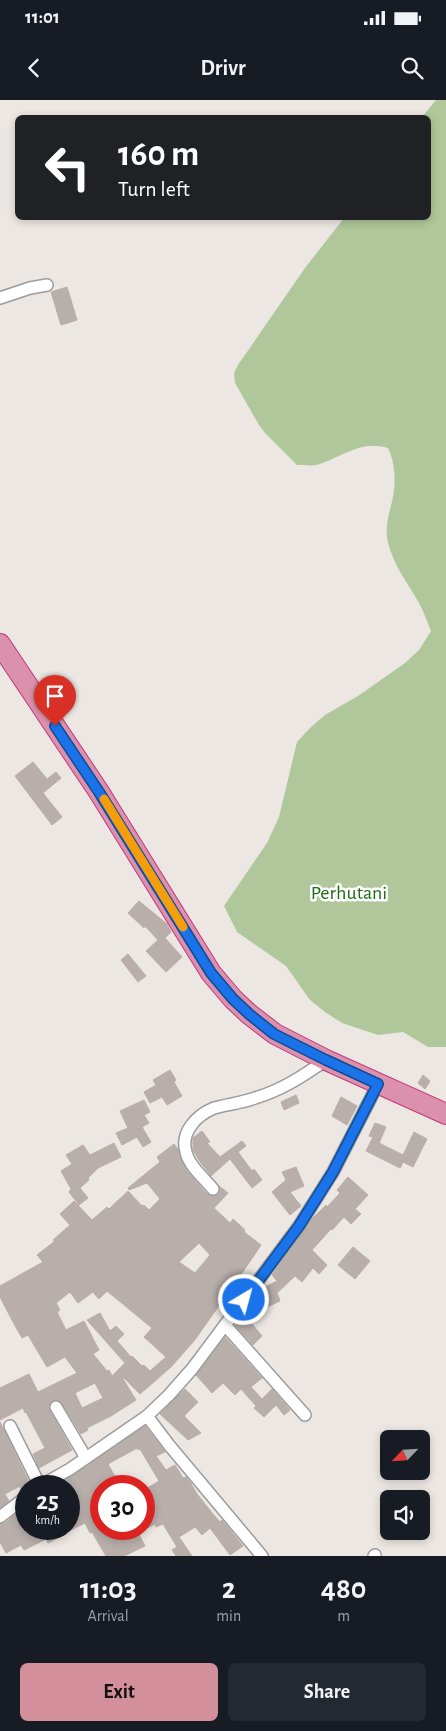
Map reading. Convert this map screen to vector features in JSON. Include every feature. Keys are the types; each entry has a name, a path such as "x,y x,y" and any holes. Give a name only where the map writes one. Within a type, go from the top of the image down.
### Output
{"highway":[{"path":"0,644 99,792 211,973 221,986 249,1014 274,1034 326,1060 446,1114"}],"street":[{"path":"0,298 30,288 48,285"},
{"path":"213,1189 190,1161 186,1152 186,1138 191,1125 198,1116 214,1109 256,1098 293,1083 326,1060"},
{"path":"58,1475 147,1416 192,1369 299,1226 328,1180 378,1084"},
{"path":"225,1326 305,1415"},
{"path":"56,1407 86,1458"},
{"path":"147,1416 262,1556"},
{"path":"10,1426 34,1475"},
{"path":"0,1517 15,1505"}],"green space":[{"name":"Perhutani","path":"436,100 446,100 446,1047 428,1047 403,1032 378,1035 342,1023 310,1000 286,966 237,932 224,906 267,843 279,817 297,742 325,715 358,696 405,663 419,650 431,631 421,606 397,566 388,542 387,525 395,478 388,448 369,446 351,450 316,465 297,465 259,425 235,383 234,373 305,268 342,220 431,220 431,115 424,115"}],"building":[{"path":"67,287 77,320 61,325 51,292"},
{"path":"33,762 47,779 56,772 61,778 43,793 62,817 52,825 15,776"},
{"path":"139,901 167,924 171,932 165,938 182,957 166,972 146,951 158,940 145,926 144,928 128,913"},
{"path":"128,954 146,976 138,982 121,960"},
{"path":"170,1070 182,1096 167,1105 162,1097 150,1103 144,1092 156,1085 153,1080"},
{"path":"423,1075 430,1081 425,1089 418,1083"},
{"path":"296,1095 299,1103 284,1110 281,1102"},
{"path":"341,1097 357,1106 347,1125 332,1116"},
{"path":"144,1100 150,1112 144,1115 149,1123 142,1127 151,1142 143,1147 137,1137 122,1145 116,1133 128,1128 120,1111"},
{"path":"375,1123 386,1127 379,1143 403,1155 414,1132 427,1139 413,1167 403,1162 400,1168 366,1151 373,1137 369,1136"},
{"path":"202,1131 210,1142 207,1143 220,1157 242,1141 246,1146 238,1152 252,1171 254,1169 262,1180 252,1188 230,1159 211,1176 193,1150 193,1138"},
{"path":"114,1143 121,1157 98,1168 88,1178 89,1180 80,1188 88,1198 79,1205 69,1192 71,1189 61,1171 72,1164 66,1155 83,1145 90,1155"},
{"path":"174,1144 187,1171 207,1194 211,1196 218,1195 220,1191 219,1186 228,1193 214,1208 230,1223 233,1219 245,1230 244,1232 261,1245 194,1341 171,1367 140,1394 123,1379 136,1400 87,1428 88,1430 81,1434 62,1403 56,1400 52,1401 49,1407 50,1411 72,1450 39,1468 33,1454 45,1448 23,1408 0,1420 0,1388 29,1374 38,1392 77,1373 65,1357 47,1367 28,1335 22,1338 0,1297 0,1286 43,1262 37,1255 55,1241 53,1240 70,1225 60,1214 74,1201 92,1220 107,1207 109,1209 128,1191 142,1206 144,1205 149,1210 160,1199 147,1183 129,1190 128,1188 160,1162 157,1157","holes":["199,1243 210,1255 195,1273 179,1262","107,1291 152,1328 144,1337 166,1357 150,1371 144,1365 142,1366 117,1341 124,1334 116,1326 110,1331 100,1313 87,1320 125,1363 112,1376 109,1370 107,1371 93,1354 99,1350 84,1321 66,1330 57,1312 60,1310 56,1303 70,1292 78,1303 93,1292 99,1299","95,1383 103,1398 82,1408 75,1393"]},
{"path":"296,1167 304,1186 290,1192 301,1206 290,1215 272,1192 286,1180 282,1172"},
{"path":"348,1177 368,1195 355,1209 361,1214 351,1224 344,1217 312,1250 327,1265 319,1274 313,1268 302,1282 295,1276 277,1293 280,1301 265,1308 258,1294 261,1289 277,1281 272,1275 314,1217 340,1193 337,1190"},
{"path":"353,1247 370,1261 355,1279 338,1265"},
{"path":"243,1313 262,1336 253,1345 235,1325"},
{"path":"225,1337 262,1378 251,1387 262,1399 272,1389 290,1410 284,1415 276,1405 264,1417 254,1408 256,1406 241,1389 235,1395 223,1383 212,1393 196,1375"},
{"path":"185,1389 198,1402 184,1416 201,1433 188,1440 160,1414"},
{"path":"0,1422 26,1475 15,1475 15,1489 5,1494 9,1501 0,1508"},
{"path":"145,1426 165,1452 156,1456 166,1470 175,1465 183,1478 186,1477 213,1514 220,1522 222,1520 243,1546 230,1555 210,1528 202,1535 195,1527 179,1537 192,1556 176,1556 172,1550 177,1547 163,1524 156,1527 155,1483 159,1481 140,1449 138,1450 137,1448 108,1464 114,1475 90,1475 90,1533 85,1523 80,1526 80,1475 73,1475"},
{"path":"15,1515 15,1540 44,1540 24,1550 21,1545 6,1553 0,1542 0,1524 5,1523"},
{"path":"97,1540 142,1540 145,1546 124,1556 106,1556"}],"slow traffic":[{"path":"104,799 183,927"}],"route":[{"path":"55,726 99,792 211,973 221,986 249,1014 274,1034 378,1084 333,1172 299,1226 244,1300"}]}
